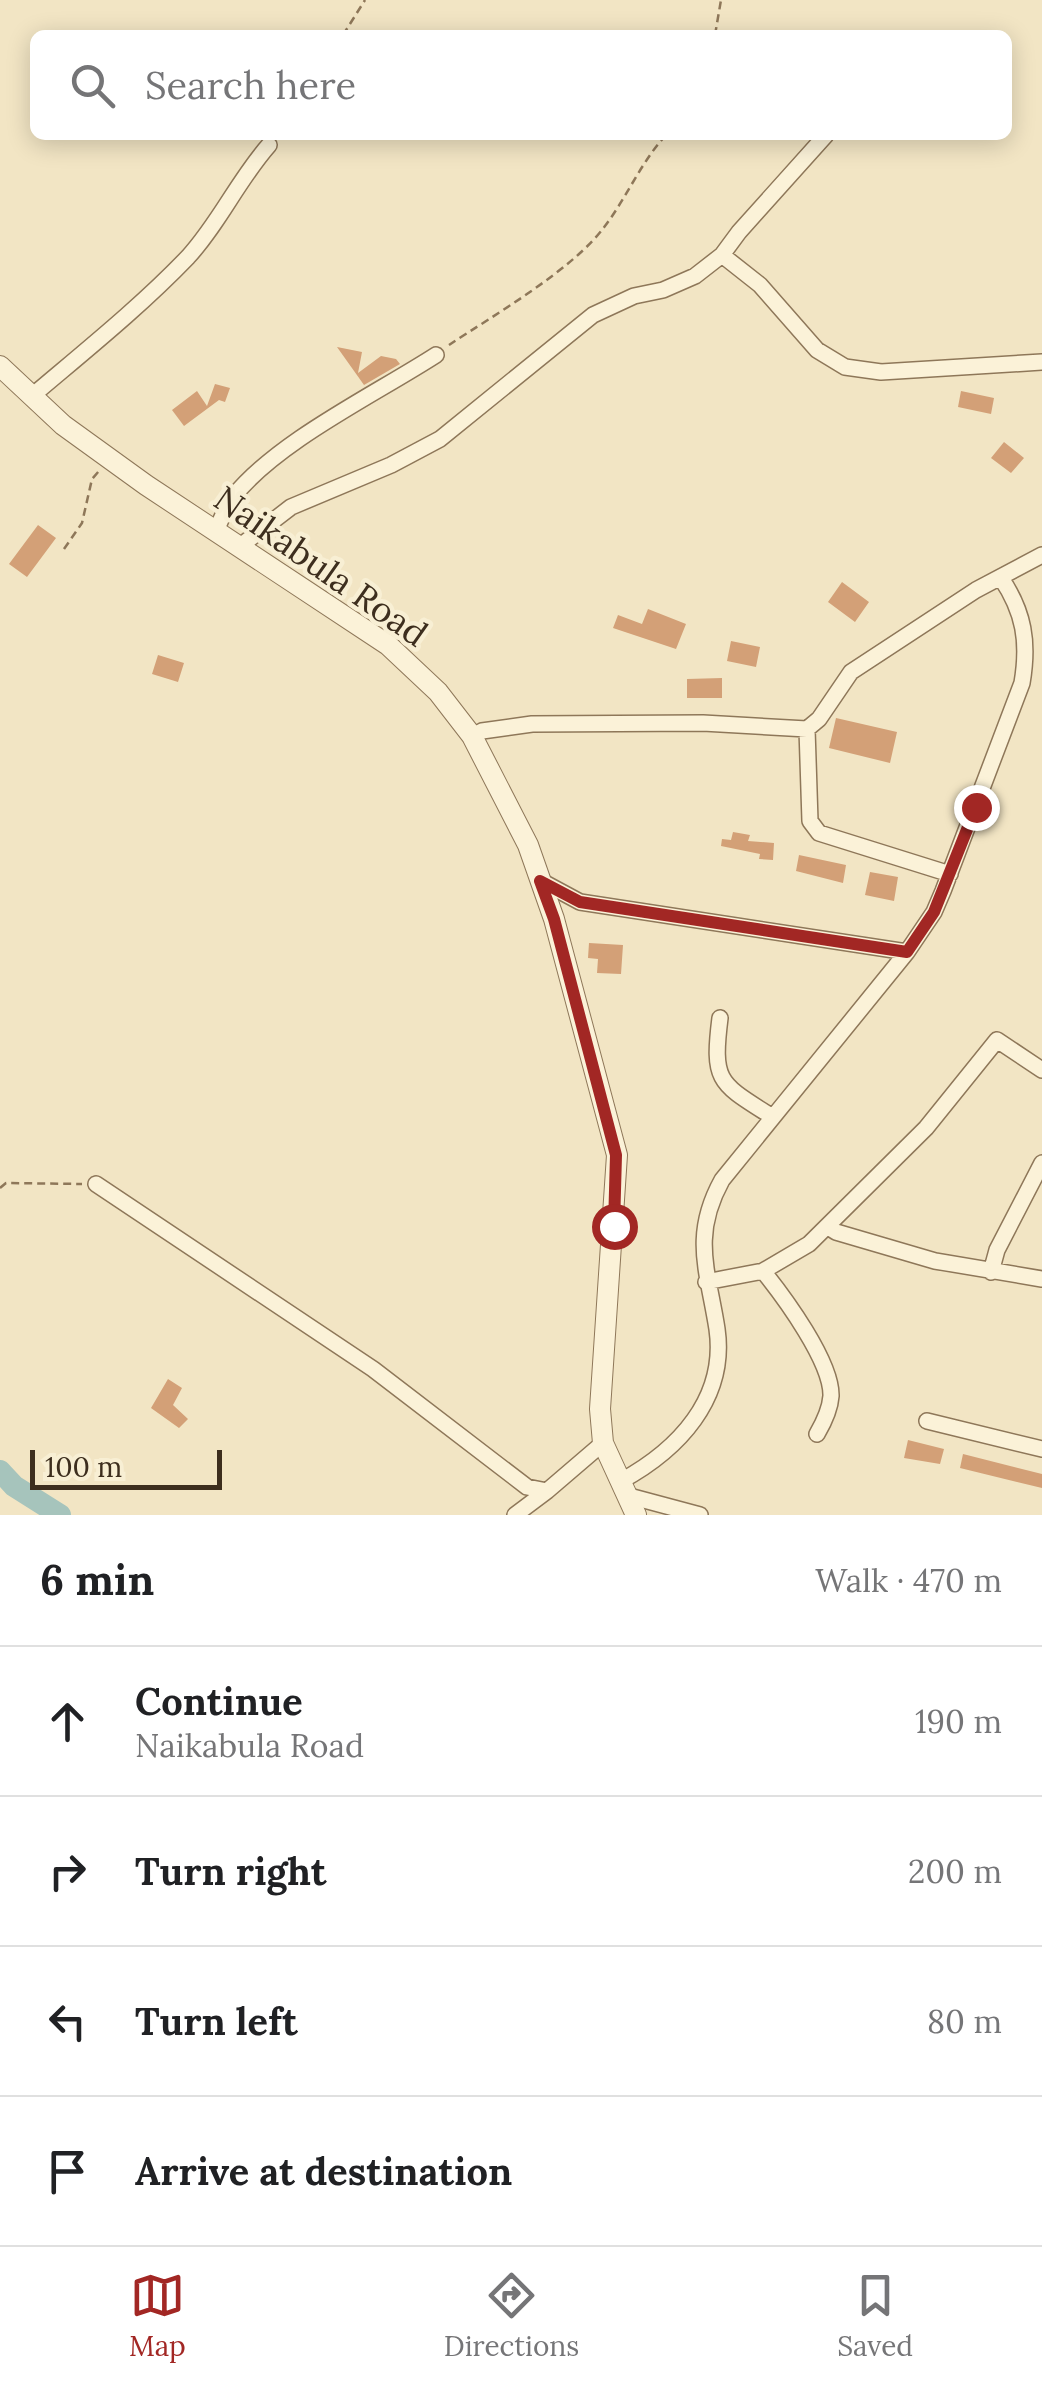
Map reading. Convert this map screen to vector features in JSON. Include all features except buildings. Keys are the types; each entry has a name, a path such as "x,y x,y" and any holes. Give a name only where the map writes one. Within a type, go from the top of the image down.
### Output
{"street":[{"path":"239,546 291,507 408,457 455,429 593,315 634,296 685,282 722,255 822,140"},
{"path":"32,396 116,326 188,256 222,216 250,166 270,145"},
{"path":"722,255 760,285 817,350 845,366 881,372 1042,362"},
{"path":"216,531 232,499 266,464 324,423 436,355"},
{"name":"Naikabula Road","path":"0,366 63,425 388,646 438,692 472,736 528,845 554,919 616,1155 610,1298 600,1409 603,1443 629,1497"},
{"path":"472,736 532,724 703,723 806,728 819,719 851,672 976,590 1042,556"},
{"path":"700,1515 629,1497 653,1462 695,1420 710,1393 718,1341 706,1282 703,1234 712,1200 722,1180 771,1116 907,952 934,912 1022,683 1024,623 1018,604 1001,578"},
{"path":"806,728 810,822 819,833 950,874"},
{"path":"540,881 580,902 907,952"},
{"path":"720,1018 720,1078 771,1116"},
{"path":"706,1282 763,1270 792,1256 828,1226 926,1128 997,1040 1042,1070"},
{"path":"991,1272 997,1250 1042,1164"},
{"path":"96,1184 373,1369 527,1487 546,1491"},
{"path":"828,1226 836,1232 934,1261 1042,1280"},
{"path":"763,1270 779,1290 826,1372 831,1400 818,1434"},
{"path":"926,1421 1042,1448"},
{"path":"515,1515 603,1443"}],"path":[{"path":"346,30 365,0"},
{"path":"715,30 720,0"},
{"path":"436,355 551,276 604,229 661,140"},
{"path":"64,550 82,523 92,478 109,458"},
{"path":"0,1188 6,1183 96,1184"}],"waterway":[{"path":"0,1471 14,1486 60,1515"}],"route":[{"path":"614,1226 616,1155 554,919 540,881 580,902 907,952 934,912 976,807"}]}
